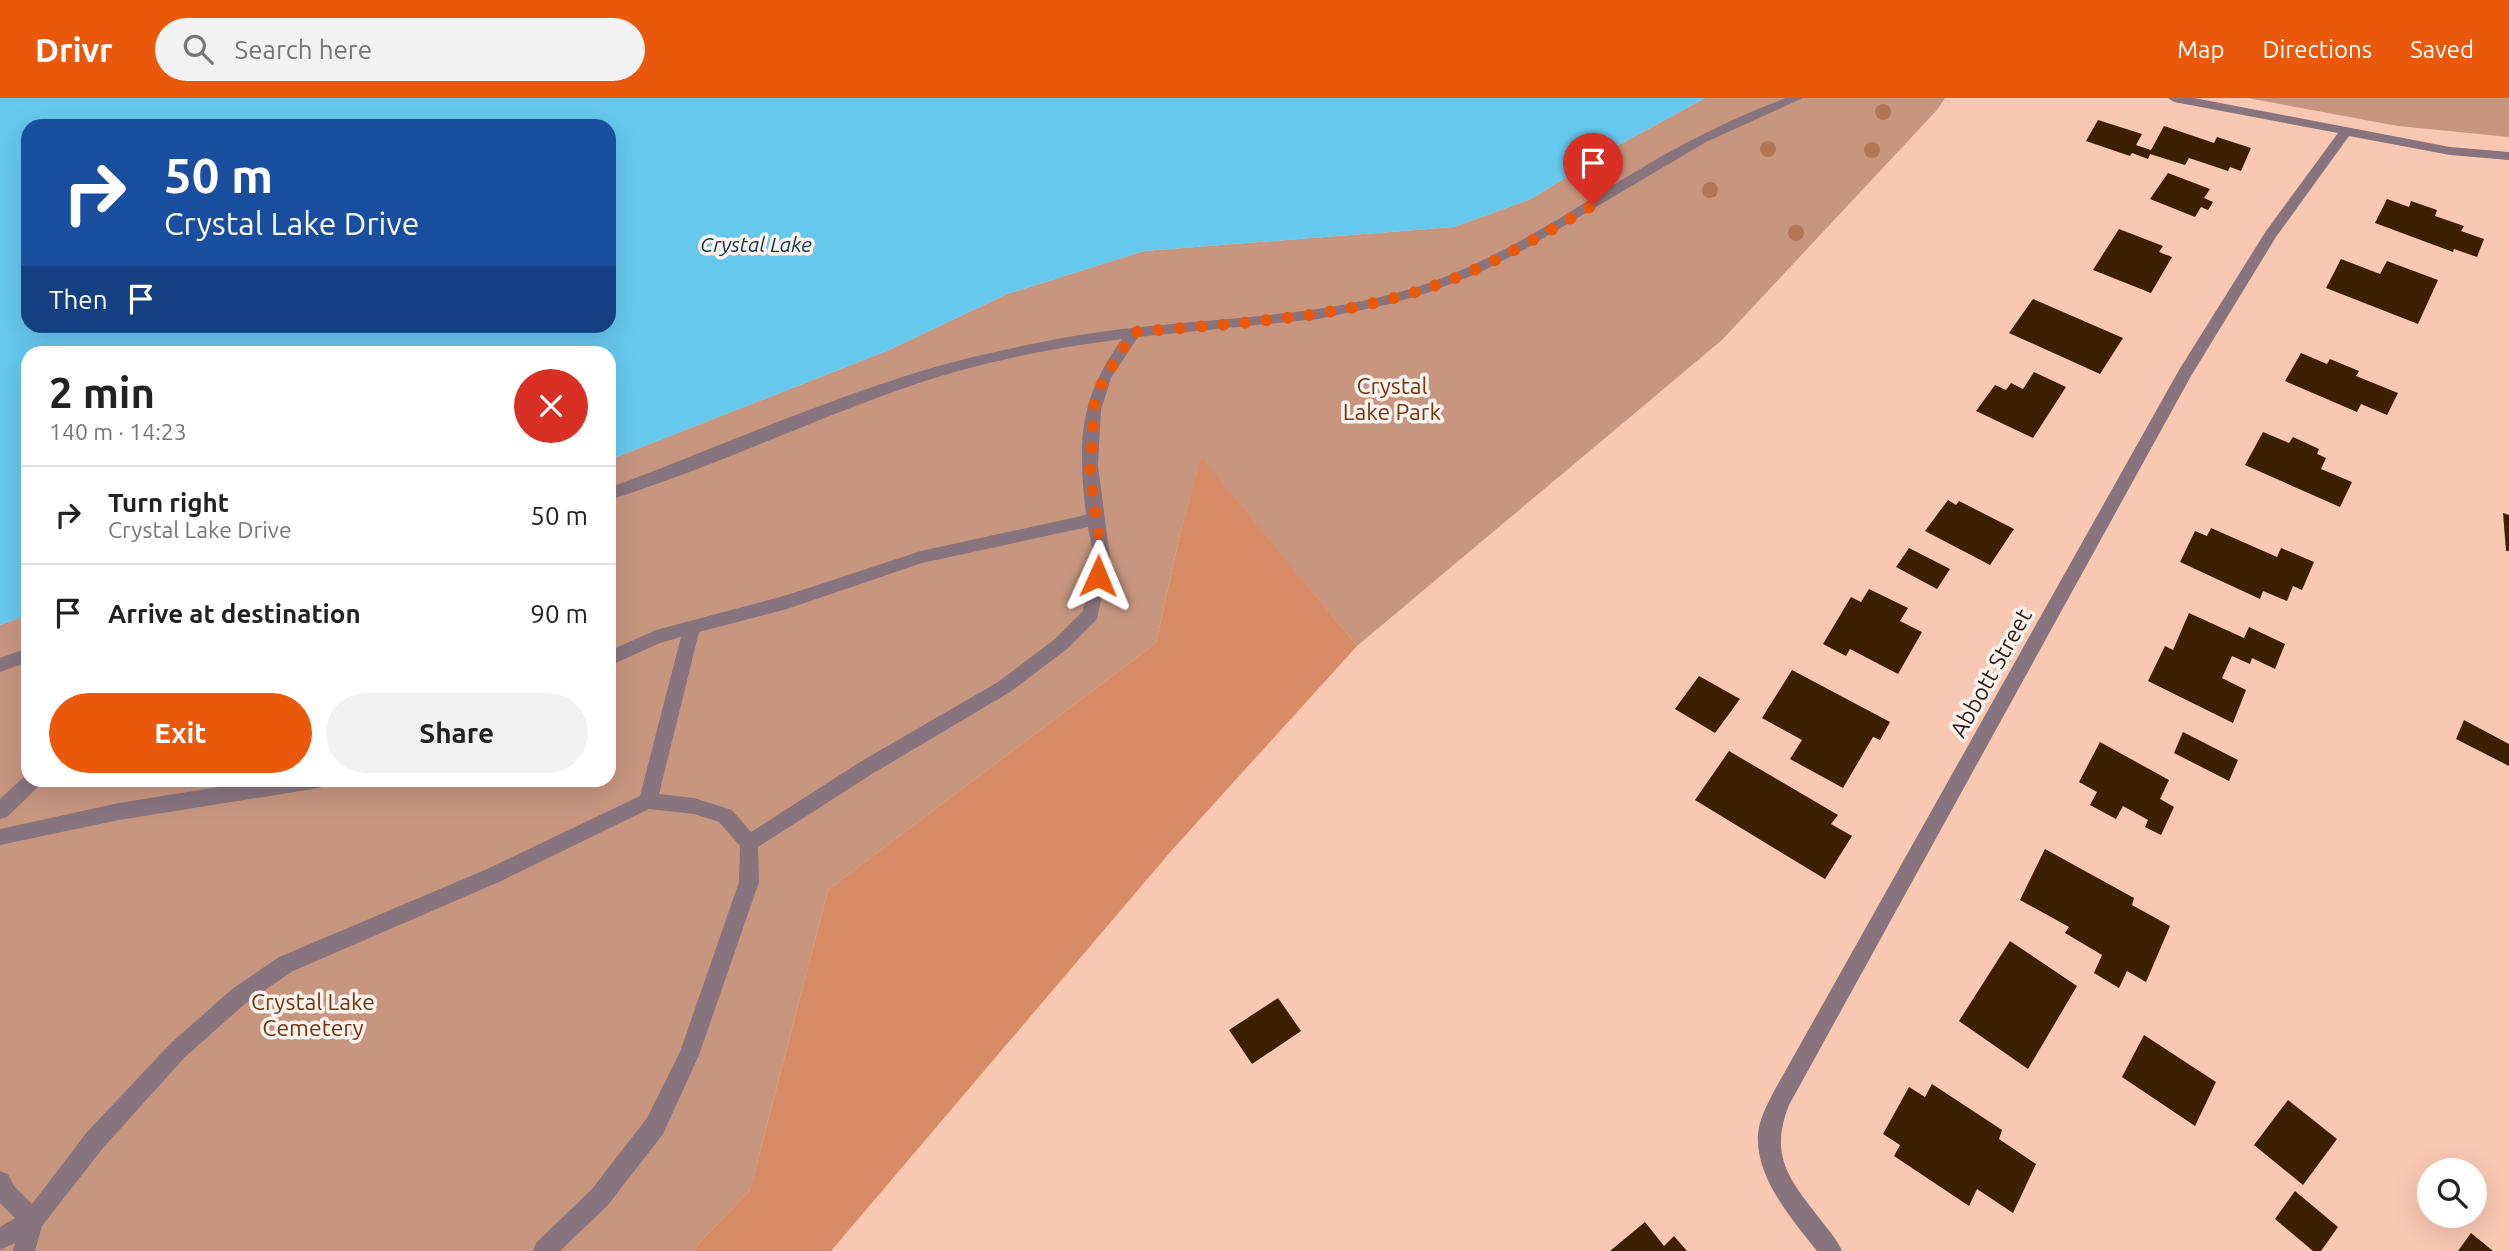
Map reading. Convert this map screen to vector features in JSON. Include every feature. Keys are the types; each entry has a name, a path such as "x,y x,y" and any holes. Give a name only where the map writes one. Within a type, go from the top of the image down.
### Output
{"street":[{"path":"616,491 737,443 939,371 988,359 1134,332 1313,313 1373,303 1423,290 1462,275 1572,218 1708,136 1754,114 1797,98"},
{"path":"2174,98 2449,151 2509,156"},
{"name":"Abbott Street","path":"1831,1251 1791,1197 1770,1160 1769,1132 1780,1100 2184,374 2271,234 2346,131"},
{"path":"749,843 866,768 1004,688 1061,645 1091,614 1102,557 1090,474 1094,406 1103,380 1134,332"},
{"path":"616,656 656,636 788,602 921,556 1095,519"},
{"path":"648,801 692,628"},
{"path":"0,665 21,658"},
{"path":"0,811 25,787"},
{"path":"0,837 95,817 277,787"},
{"path":"24,1251 33,1220 95,1140 177,1050 239,996 286,964 492,876 648,801 694,806 725,816 749,843 749,883 689,1055 655,1126 600,1197 544,1251"},
{"path":"0,1182 6,1194 33,1220"},
{"path":"0,1239 33,1220"}],"green space":[{"name":"Crystal Lake Cemetery","path":"1705,98 1945,98 1937,110 1722,340 1357,646 1201,458 1181,530 1156,643 828,890 750,1190 692,1251 0,1251 0,625 21,618 21,787 616,787 616,457 889,350 1007,294 1144,251 1454,227 1531,199 1617,146"},
{"path":"2247,98 2509,98 2509,137 2398,126"}],"shaded area":[{"path":"1201,457 1357,646 1172,850 831,1251 692,1251 750,1190 828,890 1156,643 1181,530"}],"water":[{"name":"Crystal Lake","path":"0,98 1705,98 1617,146 1531,199 1454,227 1144,251 1007,294 889,350 616,457 616,346 21,346 21,618 0,625"}],"building":[{"path":"2098,120 2142,134 2136,145 2151,150 2164,126 2214,143 2217,137 2251,148 2241,171 2230,167 2228,171 2189,158 2185,165 2150,154 2148,159 2132,153 2130,156 2086,141"},
{"path":"2168,173 2210,189 2204,198 2213,202 2208,210 2201,207 2195,217 2150,199"},
{"path":"2387,199 2409,207 2411,201 2437,210 2435,216 2464,226 2461,231 2484,239 2477,257 2454,249 2453,252 2375,223"},
{"path":"2119,229 2163,246 2159,252 2172,257 2151,293 2093,270"},
{"path":"2341,259 2380,274 2387,261 2438,280 2418,324 2326,288"},
{"path":"2033,299 2123,338 2100,374 2009,333"},
{"path":"2301,353 2327,364 2330,359 2359,371 2356,376 2398,393 2387,415 2361,404 2357,412 2285,381"},
{"path":"2034,372 2066,387 2033,438 1976,411 1995,385 2006,390 2011,383 2023,389"},
{"path":"2263,432 2289,443 2293,437 2319,449 2317,454 2326,458 2321,469 2352,482 2340,507 2245,465"},
{"path":"1948,500 1956,505 1959,501 2014,529 1990,565 1925,531"},
{"path":"2503,513 2509,515 2509,551 2506,551"},
{"path":"2211,528 2277,557 2281,548 2314,562 2302,590 2293,586 2287,601 2263,591 2260,599 2180,562 2195,531 2207,536"},
{"path":"1909,548 1950,569 1937,589 1896,567"},
{"path":"1869,589 1908,608 1900,621 1922,632 1898,674 1850,649 1846,656 1823,644 1851,597 1861,602"},
{"path":"2189,613 2244,638 2249,627 2285,644 2275,669 2252,658 2250,664 2232,656 2222,678 2246,690 2233,723 2148,681 2165,646 2173,650"},
{"path":"1792,670 1890,722 1880,740 1873,737 1843,788 1790,759 1802,740 1762,718"},
{"path":"1699,676 1740,699 1715,733 1675,709"},
{"path":"2464,720 2509,744 2509,766 2456,739"},
{"path":"2183,732 2238,760 2229,781 2174,753"},
{"path":"2100,742 2169,780 2160,799 2174,807 2161,835 2145,827 2148,820 2123,806 2116,819 2090,805 2097,792 2079,782"},
{"path":"1729,751 1838,815 1831,824 1852,836 1825,879 1695,800"},
{"path":"2045,849 2134,898 2132,905 2170,926 2146,982 2127,971 2119,988 2094,973 2102,955 2065,933 2069,927 2020,900"},
{"path":"2010,941 2077,986 2028,1069 1959,1021"},
{"path":"1278,998 1301,1031 1252,1064 1229,1030"},
{"path":"2144,1035 2216,1082 2195,1126 2122,1077"},
{"path":"1932,1084 2002,1130 1999,1139 2036,1164 2013,1213 1977,1189 1969,1206 1894,1156 1900,1145 1883,1134 1909,1087 1925,1097"},
{"path":"2288,1100 2337,1139 2303,1185 2254,1145"},
{"path":"2295,1191 2338,1227 2321,1251 2313,1251 2275,1219"},
{"path":"1645,1222 1664,1246 1674,1236 1687,1251 1610,1251"},
{"path":"2471,1233 2493,1251 2458,1251"}],"route":[{"path":"1098,576 1102,557 1090,474 1094,406 1103,380 1134,332 1313,313 1373,303 1423,290 1462,275 1593,205"}],"park label":[{"name":"Crystal Lake Park","path":"1392,399"}]}
